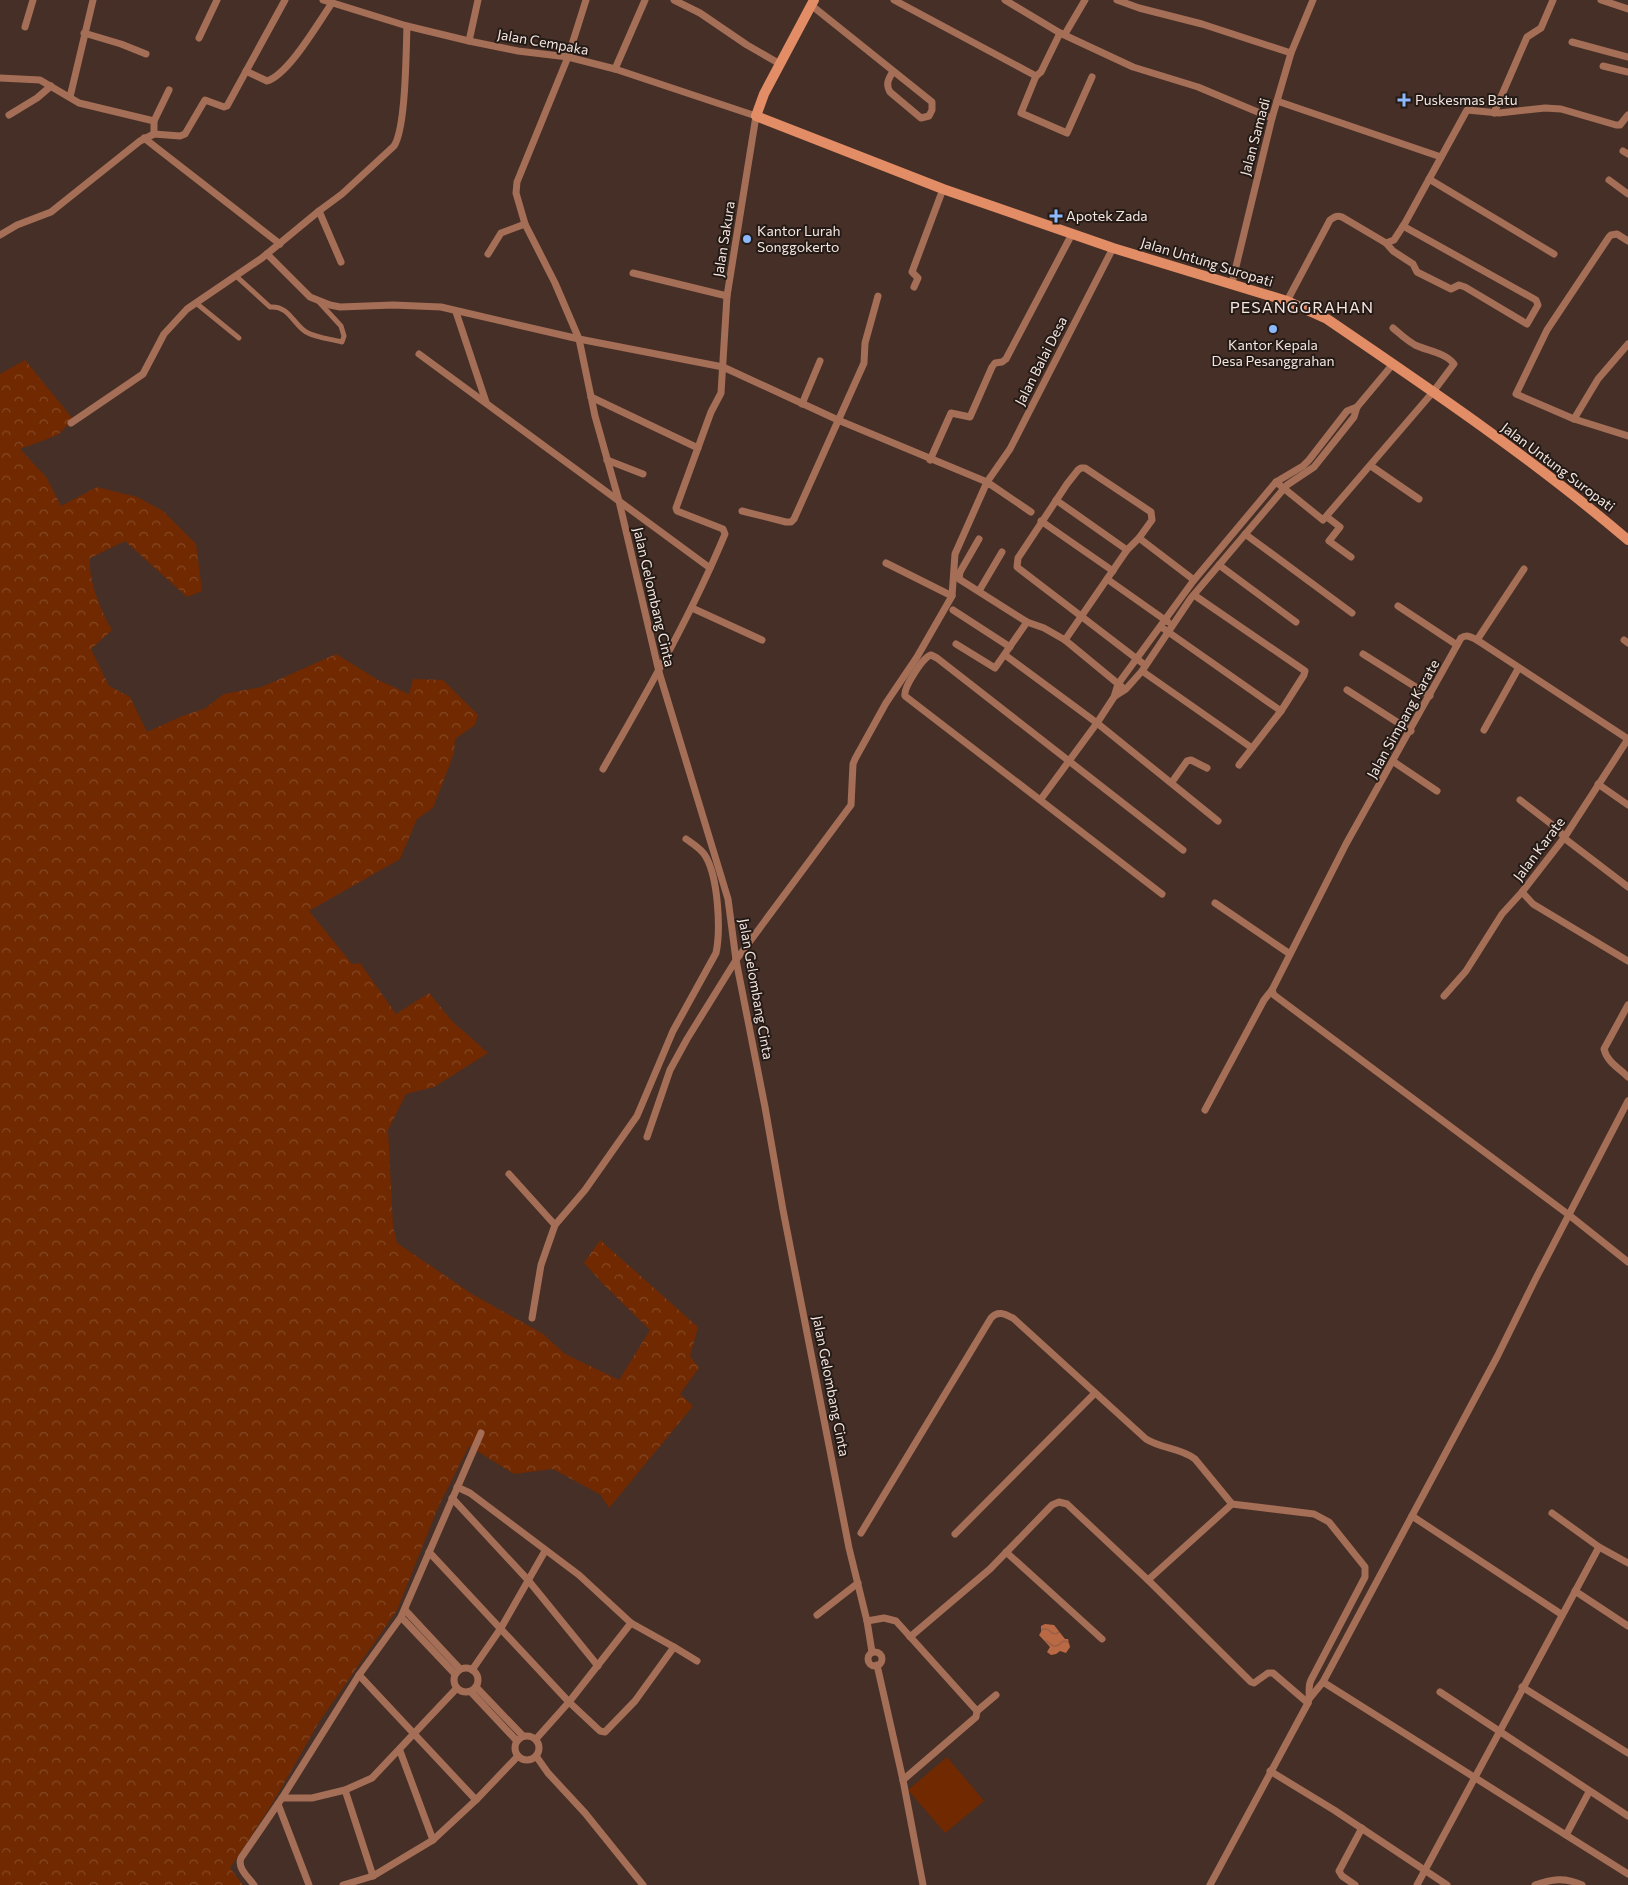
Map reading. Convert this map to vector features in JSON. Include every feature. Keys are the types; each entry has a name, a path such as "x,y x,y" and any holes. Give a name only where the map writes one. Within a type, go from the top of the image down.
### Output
{"main road":[{"path":"756,116 764,94 812,2"},
{"name":"Jalan Untung Suropati","path":"756,116 943,189 1113,248 1287,301 1327,319 1433,392 1568,490 1628,540"}],"street":[{"path":"25,27 33,0"},
{"path":"70,97 93,0"},
{"path":"198,38 217,0"},
{"path":"0,235 17,225 51,212 144,138 154,134 180,136 184,134 205,100 227,106 285,0"},
{"name":"Jalan Cempaka","path":"322,0 407,26 469,41 518,51 568,57 615,69 756,116"},
{"path":"346,8 350,0"},
{"path":"469,41 478,0"},
{"name":"Jalan Gelombang Cinta","path":"586,0 568,57 517,182 516,193 525,224 555,283 579,339 591,397 619,501 659,672 726,890 736,960 849,1548 867,1621 872,1652 879,1653 882,1657 881,1662 877,1665 903,1780"},
{"path":"615,69 645,0"},
{"path":"674,0 700,13 747,45 780,64"},
{"path":"894,0 1036,76"},
{"path":"1005,0 1063,33 1133,67 1198,87 1272,118"},
{"path":"1085,0 1063,33 1042,72 1036,76 1021,113 1067,133 1092,77"},
{"path":"1117,0 1139,8 1202,24 1291,53"},
{"name":"Jalan Samadi","path":"1232,283 1272,118 1291,53 1313,0"},
{"path":"1494,113 1527,37 1542,28 1553,0"},
{"path":"1600,0 1628,9"},
{"path":"812,2 932,102 932,110 929,116 921,118 890,92 887,82 893,71"},
{"path":"246,71 266,81 273,78 297,54 332,3"},
{"path":"71,423 139,379 148,367 164,334 187,309 280,244 319,210 342,194 389,152 397,142 404,96 407,26"},
{"path":"84,33 146,54"},
{"path":"1572,42 1628,57"},
{"path":"1603,66 1628,72"},
{"path":"0,78 35,79 51,86 79,103 154,121"},
{"path":"9,115 37,98 51,86"},
{"path":"154,134 154,121 169,90"},
{"path":"1277,101 1441,157"},
{"path":"1386,243 1394,240 1404,226 1464,112 1469,110 1494,113 1545,108 1561,109 1616,125 1620,125 1628,115"},
{"name":"Jalan Sakura","path":"710,568 725,534 724,530 677,511 676,508 711,412 721,393 727,296 756,116"},
{"path":"144,138 280,244"},
{"path":"1429,179 1554,254"},
{"path":"1609,180 1628,194"},
{"path":"914,287 918,278 912,272 943,189"},
{"path":"319,210 340,262"},
{"path":"1287,301 1330,220 1342,216 1386,243 1393,251 1413,264 1415,270 1420,274 1451,289 1459,286 1465,287 1527,324 1538,304 1536,300 1404,226"},
{"path":"488,254 501,233 525,224"},
{"path":"930,460 951,413 970,417 992,367 995,363 1006,359 1072,234"},
{"path":"1628,241 1617,234 1609,237 1547,330 1516,394 1574,419 1628,436"},
{"name":"Jalan Balai Desa","path":"952,596 955,554 987,482 1010,449 1113,248"},
{"path":"267,254 310,297 319,302 340,307 430,306 579,339 723,367 838,420 930,460 987,482 1030,512"},
{"path":"633,273 727,296"},
{"path":"236,276 270,307 274,306 291,316 306,333 342,342 344,336 340,326 319,302"},
{"path":"742,511 786,522 792,521 865,360 865,343 878,296"},
{"path":"196,303 239,338"},
{"path":"456,312 486,402"},
{"path":"1276,482 1323,520 1371,466 1454,364 1445,357 1407,341 1393,328"},
{"path":"1574,419 1598,379 1628,344"},
{"path":"419,354 710,568 659,672 603,769"},
{"path":"802,404 820,361"},
{"path":"1114,697 1126,689 1143,668 1194,594 1284,488 1314,467 1354,416 1357,407 1393,364"},
{"path":"591,397 698,448"},
{"path":"1041,800 1097,723 1114,697 1118,684 1194,580 1276,482 1302,466 1347,411 1357,407"},
{"path":"607,460 643,474"},
{"path":"1371,466 1419,499"},
{"path":"1065,640 1081,616 1128,550 1152,520 1151,512 1085,468 1078,470 1041,521 1018,558 1016,565 1081,616 1136,659 1143,668 1252,748"},
{"path":"1056,500 1128,550"},
{"path":"1327,517 1340,527 1329,541 1351,557"},
{"path":"1041,521 1113,571"},
{"path":"1245,534 1352,613"},
{"path":"1139,538 1194,580"},
{"path":"979,539 958,576 959,579 1027,622 1065,640 1126,689"},
{"path":"979,591 1002,552"},
{"path":"1214,556 1220,564 1296,622"},
{"path":"647,1137 670,1070 686,1039 736,960 851,805 853,764 886,703 922,650 952,596 886,563"},
{"path":"1477,640 1524,569"},
{"path":"1107,579 1162,623 1280,711"},
{"path":"1194,594 1305,671 1280,711 1239,765"},
{"path":"1398,606 1458,645 1464,636 1477,640 1518,669 1628,739"},
{"path":"692,608 762,640"},
{"path":"953,610 1010,648"},
{"path":"956,644 996,667 1027,622"},
{"name":"Jalan Simpang Karate","path":"1205,1110 1264,1000 1273,988 1346,844 1394,762 1458,645"},
{"path":"1363,654 1430,696"},
{"path":"1162,894 905,696 906,688 926,658 931,655 937,658 1184,850"},
{"path":"1005,655 1097,723 1218,821"},
{"path":"1484,730 1518,669"},
{"path":"1347,690 1411,731"},
{"name":"Jalan Karate","path":"1628,739 1564,838 1522,892 1533,904 1628,961"},
{"path":"1172,782 1188,761 1191,760 1207,768"},
{"path":"1394,762 1436,791"},
{"path":"1598,784 1628,804"},
{"path":"1520,800 1559,830 1564,838 1628,887"},
{"path":"532,1318 541,1265 555,1225 584,1190 637,1116 673,1030 716,952 718,943 718,906 708,862 700,849 686,839"},
{"path":"1444,996 1466,970 1502,914 1522,892"},
{"path":"1216,903 1290,954"},
{"path":"1273,988 1274,995 1569,1215 1628,1262"},
{"path":"1628,1005 1604,1048 1605,1054 1612,1064 1628,1078"},
{"path":"1210,1885 1308,1701 1323,1682 1497,1357 1628,1101"},
{"path":"509,1174 555,1225"},
{"path":"861,1533 994,1314 1004,1314 1013,1318 1146,1439 1164,1448 1189,1455 1195,1459 1232,1504 1314,1514 1323,1517 1365,1567 1363,1582 1311,1680 1308,1690 1308,1701"},
{"path":"955,1534 1095,1393"},
{"path":"254,1885 242,1869 240,1863 359,1675 405,1610 481,1433"},
{"path":"457,1487 470,1493 579,1575 631,1623 697,1661"},
{"path":"452,1498 528,1580 598,1666"},
{"path":"910,1637 975,1583 1052,1505 1061,1502 1067,1504 1148,1580 1251,1682 1254,1683 1268,1673 1273,1673 1308,1701"},
{"path":"1148,1580 1232,1504"},
{"path":"1552,1513 1599,1547 1628,1563"},
{"path":"1412,1516 1561,1614"},
{"path":"1416,1885 1475,1778 1522,1686 1599,1547"},
{"path":"458,1672 472,1670 501,1628 545,1551"},
{"path":"429,1552 570,1702 600,1731 605,1732 635,1701 674,1647"},
{"path":"1006,1552 1102,1639"},
{"path":"817,1615 858,1584"},
{"path":"1575,1591 1628,1626"},
{"path":"405,1610 458,1672"},
{"path":"401,1617 458,1672"},
{"path":"867,1621 884,1618 896,1621 977,1711"},
{"path":"536,1739 570,1702 631,1623"},
{"path":"458,1672 453,1682 456,1689 463,1693 474,1689 478,1679 472,1670"},
{"path":"359,1675 476,1800"},
{"path":"1323,1682 1628,1874"},
{"path":"1522,1686 1628,1753"},
{"path":"280,1801 312,1798 345,1790 372,1778 400,1751 456,1689"},
{"path":"474,1689 523,1736"},
{"path":"474,1689 516,1740"},
{"path":"1440,1692 1628,1816"},
{"path":"923,1885 903,1780 976,1717 977,1711 996,1695"},
{"path":"530,1735 536,1739 539,1746 536,1756 525,1760 518,1756 514,1750 516,1740 530,1735"},
{"path":"400,1751 433,1840"},
{"path":"344,1885 373,1876 433,1840 476,1800 518,1756"},
{"path":"536,1756 548,1773 585,1813 643,1885"},
{"path":"1270,1771 1362,1828 1447,1885"},
{"path":"345,1790 373,1876"},
{"path":"1566,1835 1590,1792"},
{"path":"280,1801 309,1885"},
{"path":"1355,1885 1340,1875 1339,1871 1362,1828"},
{"path":"1535,1885 1550,1880 1562,1879 1572,1880 1582,1885"}],"green space":[{"path":"25,360 73,419 58,435 20,449 46,477 61,506 97,487 137,497 163,511 196,544 202,591 187,597 125,541 90,558 91,576 96,595 112,630 91,649 109,686 130,697 147,732 182,716 204,709 224,694 262,687 336,654 378,680 409,694 413,679 443,680 478,715 475,725 455,739 454,753 433,808 417,819 400,859 309,911 352,964 360,963 396,1014 429,993 452,1021 488,1053 434,1087 406,1094 388,1130 393,1226 397,1243 472,1294 543,1334 565,1354 619,1380 650,1330 584,1263 600,1240 698,1327 690,1356 699,1368 680,1394 693,1406 609,1508 601,1495 553,1469 514,1474 469,1446 439,1505 397,1610 319,1722 272,1804 230,1868 243,1885 0,1885 0,374"},
{"path":"947,1757 984,1801 945,1833 908,1790"}],"water":[{"path":"1045,1624 1054,1625 1065,1639 1068,1639 1070,1647 1066,1653 1060,1651 1051,1655 1047,1652 1050,1647 1039,1635 1041,1626"}],"place":[{"name":"Puskesmas Batu","path":"1404,100"},
{"name":"Apotek Zada","path":"1056,216"},
{"name":"Kantor Lurah Songgokerto","path":"747,239"},
{"name":"Kantor Kepala Desa Pesanggrahan","path":"1273,329"}],"district":[{"name":"PESANGGRAHAN","path":"1302,307"}]}
